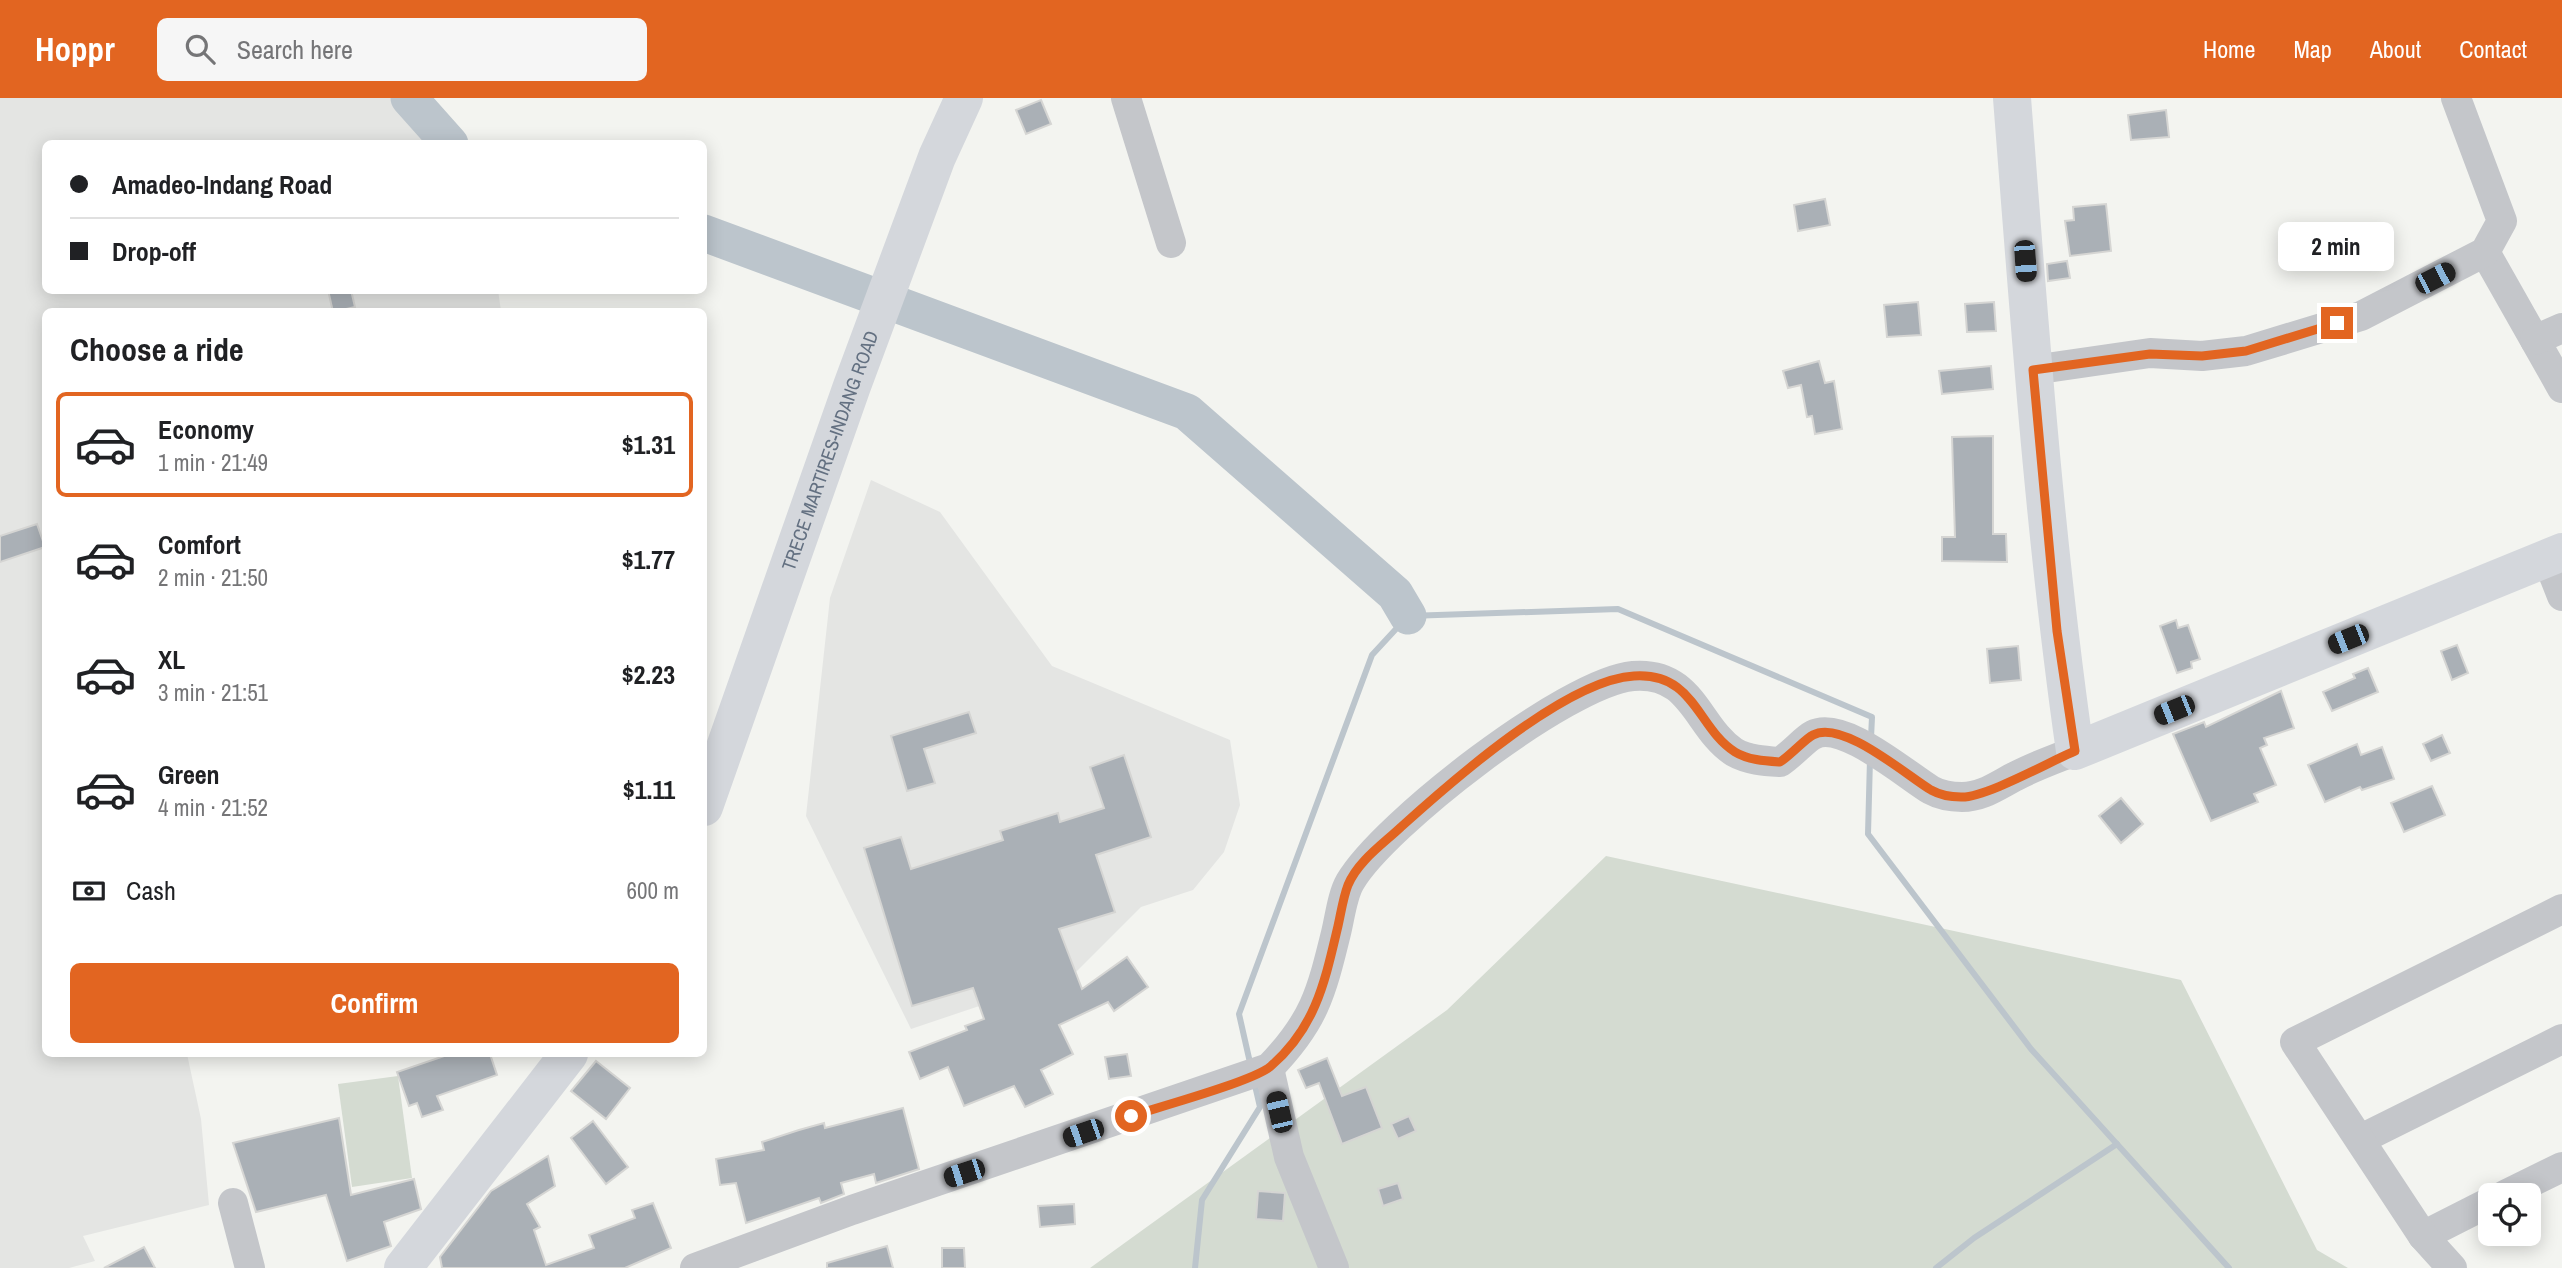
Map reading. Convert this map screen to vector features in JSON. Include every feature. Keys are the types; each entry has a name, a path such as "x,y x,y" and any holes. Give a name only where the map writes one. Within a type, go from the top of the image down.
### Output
{"main road":[{"name":"TRECE MARTIRES-INDANG ROAD","path":"707,798 852,386 945,136 964,98"},
{"path":"2012,98 2057,631 2075,751 2554,555"},
{"path":"403,1268 567,1057"}],"street":[{"path":"1126,98 1171,243"},
{"path":"2033,370 2150,354 2202,356 2246,351 2361,316 2485,252 2502,221 2456,98"},
{"path":"2485,252 2562,388"},
{"path":"2535,340 2562,328"},
{"path":"2554,555 2562,596"},
{"path":"695,1268 852,1210 1266,1070 1297,1039 1320,998 1349,884 1366,859 1447,785 1500,745 1582,691 1633,676 1655,677 1681,689 1731,750 1757,760 1780,762 1797,751 1812,735 1824,732 1849,739 1896,765 1932,791 1964,797 1986,793 2075,751"},
{"path":"2452,1268 2423,1236 2295,1042 2562,909"},
{"path":"2361,1139 2562,1039"},
{"path":"1266,1070 1289,1157 1334,1268"},
{"path":"2529,1183 2562,1167"},
{"path":"233,1203 250,1268"},
{"path":"2423,1236 2478,1208"}],"shaded area":[{"path":"0,98 409,98 447,140 42,140 42,294 499,294 501,308 42,308 42,1057 188,1057 201,1119 209,1205 83,1236 95,1261 69,1268 0,1268"},
{"path":"871,480 940,512 1052,666 1230,740 1240,805 1224,852 1193,890 1141,907 1074,974 911,1029 806,816 830,598"},
{"path":"1606,856 2181,980 2317,1250 2348,1268 1090,1268 1447,1010"},
{"path":"398,1076 412,1178 352,1187 338,1084"}],"building":[{"path":"1041,100 1051,124 1026,134 1016,110"},
{"path":"2166,110 2169,137 2131,140 2128,115"},
{"path":"1825,199 1830,225 1798,231 1794,205"},
{"path":"2106,204 2111,251 2070,256 2065,221 2074,220 2073,207"},
{"path":"2067,261 2070,278 2048,281 2047,264"},
{"path":"329,294 352,294 355,307 332,308"},
{"path":"1918,302 1921,335 1887,337 1884,305"},
{"path":"1994,302 1996,331 1967,332 1965,304"},
{"path":"1819,361 1825,383 1834,381 1842,429 1815,434 1812,416 1807,417 1801,385 1788,388 1783,371"},
{"path":"1991,366 1993,389 1942,394 1939,371"},
{"path":"1993,436 1993,534 2006,534 2007,562 1942,561 1942,537 1955,537 1952,437"},
{"path":"37,524 42,548 0,562 0,536"},
{"path":"2176,620 2178,628 2188,625 2200,659 2191,662 2192,668 2177,673 2160,626"},
{"path":"2457,645 2468,673 2452,680 2441,651"},
{"path":"2018,646 2021,680 1990,683 1987,649"},
{"path":"2368,668 2378,692 2332,711 2323,692 2355,678 2353,674"},
{"path":"2281,691 2294,728 2264,738 2267,745 2260,748 2276,785 2254,794 2258,802 2211,821 2173,734 2204,722 2206,727"},
{"path":"969,712 976,733 924,749 935,783 907,791 891,736"},
{"path":"2442,735 2450,753 2431,761 2423,744"},
{"path":"2357,744 2361,755 2382,747 2394,779 2362,790 2360,787 2325,802 2308,765"},
{"path":"1124,755 1151,837 1096,855 1115,912 1059,929 1082,989 1127,957 1148,987 1114,1011 1108,1002 1059,1025 1073,1054 1041,1070 1053,1094 1025,1107 1014,1086 964,1106 948,1067 920,1079 909,1052 967,1030 965,1026 984,1019 973,988 912,1006 864,848 901,837 911,869 1003,840 1000,831 1058,813 1060,822 1104,808 1090,767"},
{"path":"2432,786 2445,815 2404,832 2391,803"},
{"path":"2121,798 2143,824 2121,843 2099,816"},
{"path":"1127,1054 1131,1076 1109,1079 1105,1057"},
{"path":"441,1057 491,1057 497,1075 437,1096 443,1110 422,1117 417,1103 409,1106 397,1072"},
{"path":"1327,1058 1342,1096 1366,1087 1382,1128 1342,1144 1319,1083 1306,1088 1298,1070"},
{"path":"596,1061 630,1088 606,1119 571,1091"},
{"path":"903,1108 919,1169 876,1183 874,1174 841,1183 844,1194 821,1203 819,1198 746,1223 736,1183 720,1185 716,1159 764,1150 762,1142 824,1123 825,1128"},
{"path":"1409,1116 1416,1131 1398,1139 1391,1124"},
{"path":"339,1118 351,1195 414,1179 421,1209 384,1222 391,1246 347,1261 326,1195 256,1212 233,1143"},
{"path":"593,1121 628,1167 606,1184 571,1138"},
{"path":"548,1156 555,1186 527,1204 540,1227 534,1230 546,1265 594,1248 589,1235 635,1218 632,1210 653,1203 671,1248 625,1268 442,1268 440,1257 491,1191"},
{"path":"1398,1183 1403,1199 1383,1206 1378,1189"},
{"path":"1258,1191 1285,1193 1283,1221 1256,1219"},
{"path":"1074,1204 1075,1224 1040,1227 1038,1206"},
{"path":"887,1246 893,1268 827,1268 827,1263"},
{"path":"144,1247 155,1268 104,1268"},
{"path":"942,1248 964,1248 965,1268 942,1268"}],"waterway":[{"path":"409,98 446,140"},
{"path":"707,234 1187,412 1395,594 1408,616"},
{"path":"1251,1067 1239,1014 1372,655 1408,616 1618,609 1872,717 1871,738"},
{"path":"1870,759 1868,834 2031,1049 2229,1268"},
{"path":"1195,1268 1202,1200 1260,1107 1254,1081"},
{"path":"1936,1268 1974,1238 2117,1144"}],"route":[{"path":"1131,1116 1269,1068 1297,1039 1320,998 1349,884 1366,859 1437,793 1500,745 1562,703 1601,683 1633,676 1655,677 1681,689 1731,750 1749,758 1780,762 1797,751 1812,735 1824,732 1849,739 1896,765 1932,791 1947,796 1964,797 1986,793 2017,775 2075,751 2057,631 2033,370 2134,355 2202,356 2246,351 2337,323"}]}
